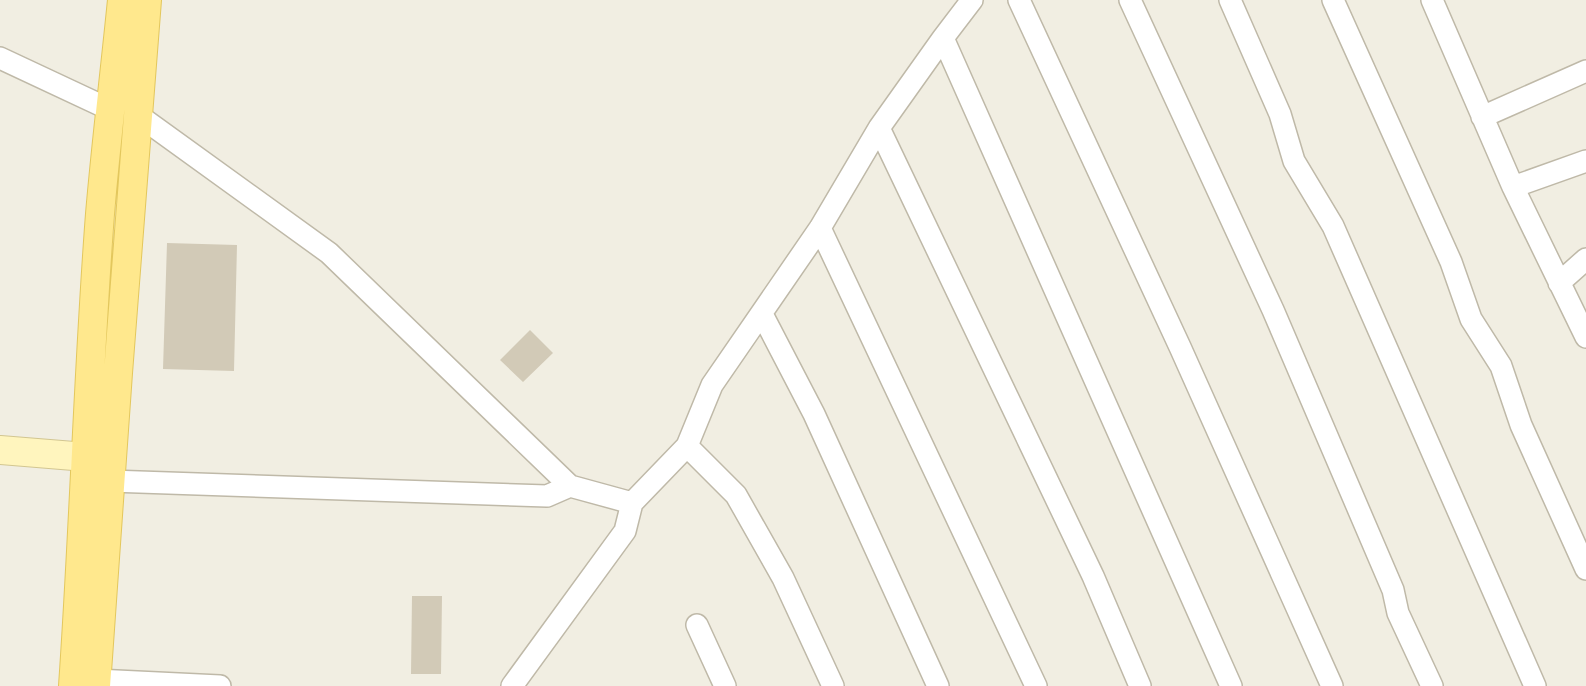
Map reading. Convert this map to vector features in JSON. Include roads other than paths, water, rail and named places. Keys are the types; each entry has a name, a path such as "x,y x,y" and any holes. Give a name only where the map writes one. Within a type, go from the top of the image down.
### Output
{"main road":[{"path":"88,684 82,560 86,457 100,214 122,0"},
{"path":"88,684 110,481 147,0"},
{"path":"0,450 86,457"}],"street":[{"path":"512,686 625,531 632,503 687,446 712,385 820,228 878,128 972,0"},
{"path":"1019,0 1180,347 1332,686"},
{"path":"1130,0 1273,310 1393,590 1398,613 1432,686"},
{"path":"1230,0 1280,114 1294,161 1333,226 1535,686"},
{"path":"1333,0 1451,262 1471,319 1501,366 1521,425 1586,569"},
{"path":"1432,0 1513,187 1586,337"},
{"path":"943,38 1231,686"},
{"path":"0,58 111,110"},
{"path":"1482,117 1586,71"},
{"path":"138,115 329,253 570,486 632,503"},
{"path":"878,128 1093,576 1140,686"},
{"path":"1513,187 1586,161"},
{"path":"820,228 1036,686"},
{"path":"1559,282 1586,259"},
{"path":"762,314 814,414 938,686"},
{"path":"687,446 736,495 783,578 833,686"},
{"path":"110,481 547,496 570,486"},
{"path":"697,625 725,686"},
{"path":"88,684 220,686"}]}
